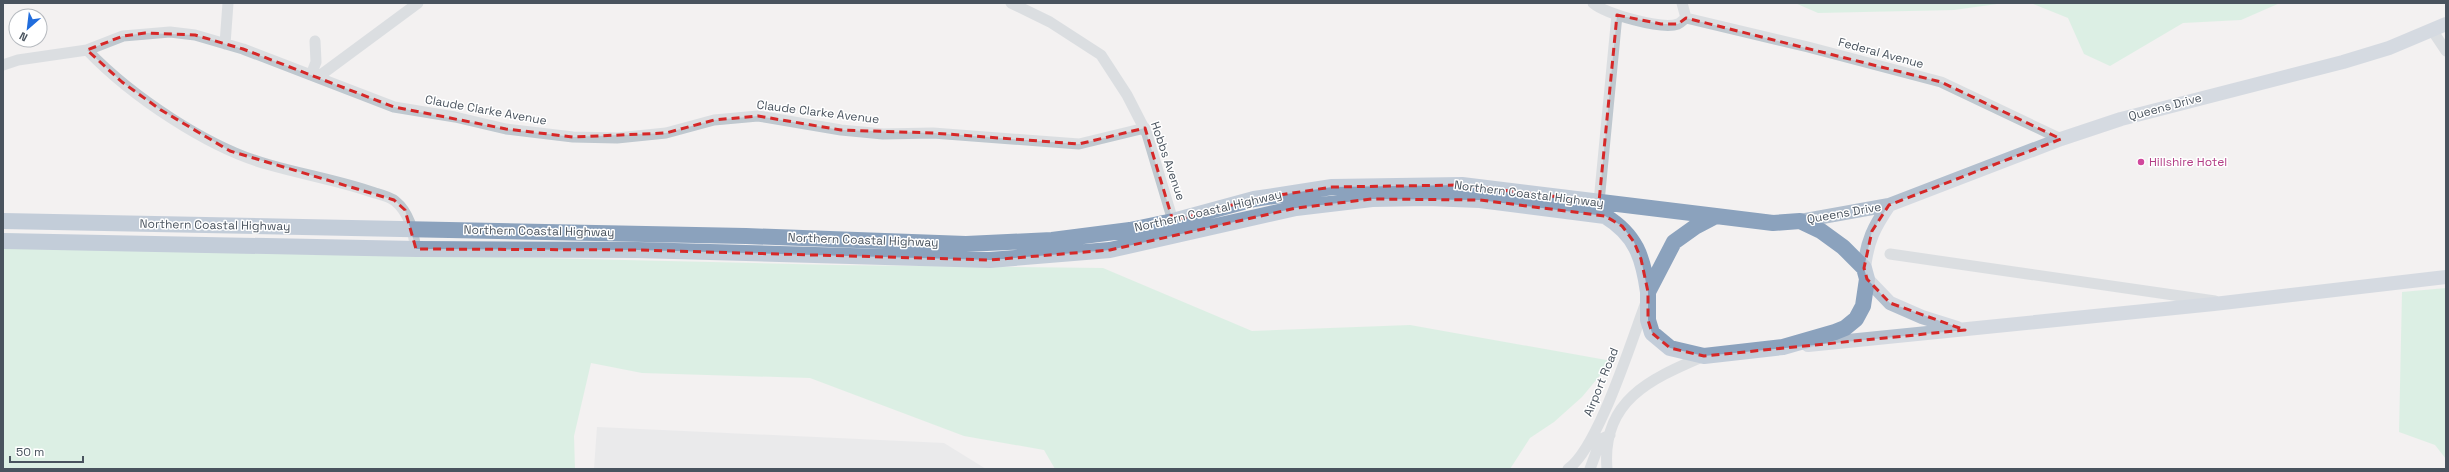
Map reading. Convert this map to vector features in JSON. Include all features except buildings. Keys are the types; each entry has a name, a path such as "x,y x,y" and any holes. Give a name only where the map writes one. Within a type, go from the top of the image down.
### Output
{"highway":[{"name":"Northern Coastal Highway","path":"3,221 746,236 966,244 1052,240 1130,230 1173,221 1254,199 1332,187 1462,184 1773,223 1800,221"},
{"name":"Northern Coastal Highway","path":"3,240 416,250 638,250 990,260 1110,250 1296,208 1372,199 1427,198 1480,200 1605,216 1622,226 1634,242 1641,259 1648,295 1648,320 1652,333 1670,348 1704,356 1783,347 1835,332 1850,323 1863,306 1865,274"},
{"path":"1648,295 1674,242 1695,227 1716,216"},
{"path":"1800,221 1821,231 1843,247 1865,274"}],"main road":[{"name":"Queens Drive","path":"1800,221 1889,205 2061,139 2128,117 2343,62 2388,48 2446,24"},
{"name":"Queens Drive","path":"1865,274 1866,250 1872,231 1889,205"},
{"path":"1865,274 1890,303 1922,317 1965,330"},
{"path":"1783,347 1965,330 2446,277"}],"street":[{"path":"225,44 228,3"},
{"path":"315,76 418,3"},
{"name":"Hobbs Avenue","path":"1011,3 1050,22 1101,55 1127,95 1144,128 1163,180 1173,221"},
{"path":"1593,3 1600,8 1617,15 1661,24 1678,24 1686,18 1682,3"},
{"path":"1599,202 1617,15"},
{"name":"Federal Avenue","path":"1686,18 1808,46 1940,82 2061,139"},
{"path":"2432,30 2446,51"},
{"name":"Claude Clarke Avenue","path":"3,65 18,60 87,50 123,36 145,33 195,35 315,76 394,107 455,117 506,129 573,138 617,138 666,133 714,120 758,116 841,130 883,134 933,133 1079,144 1144,128"},
{"path":"315,41 315,76"},
{"path":"87,50 122,82 202,136 230,151 268,165 366,190 394,200 405,210 412,229 416,250"},
{"path":"1890,254 2227,302"},
{"name":"Airport Road","path":"1568,469 1576,463 1606,409 1648,295"},
{"path":"1607,469 1610,435 1617,416 1629,398 1661,375 1704,356"},
{"path":"1590,469 1595,450 1601,439 1610,435"}],"highlighted area":[{"path":"1617,15 1661,24 1678,24 1686,18 1941,82 2061,139 1889,205 1872,231 1864,268 1867,279 1890,303 1965,330 1704,356 1670,348 1652,333 1648,320 1648,292 1641,259 1634,242 1622,226 1605,216 1480,200 1372,199 1296,208 1110,250 990,260 638,250 416,249 405,210 394,200 230,151 161,110 122,82 87,50 123,36 145,33 195,35 243,49 394,107 506,129 573,137 666,133 714,120 758,116 841,130 933,133 1079,144 1145,128 1173,221 1254,199 1332,187 1462,185 1599,202"}],"shaded area":[{"path":"597,427 944,443 986,469 594,469"}],"green space":[{"path":"1795,3 2004,3 1954,10 1818,13"},
{"path":"2031,3 2280,3 2241,20 2183,23 2110,66 2084,54 2068,18"},
{"path":"3,233 416,255 835,265 1103,268 1252,331 1410,325 1612,361 1582,397 1554,422 1530,438 1510,469 1055,469 1044,450 964,436 810,378 642,373 591,363 574,436 575,469 3,469"},
{"path":"2446,288 2446,459 2435,445 2399,432 2402,292"}],"place":[{"name":"Hillshire Hotel","path":"2141,162"}]}
